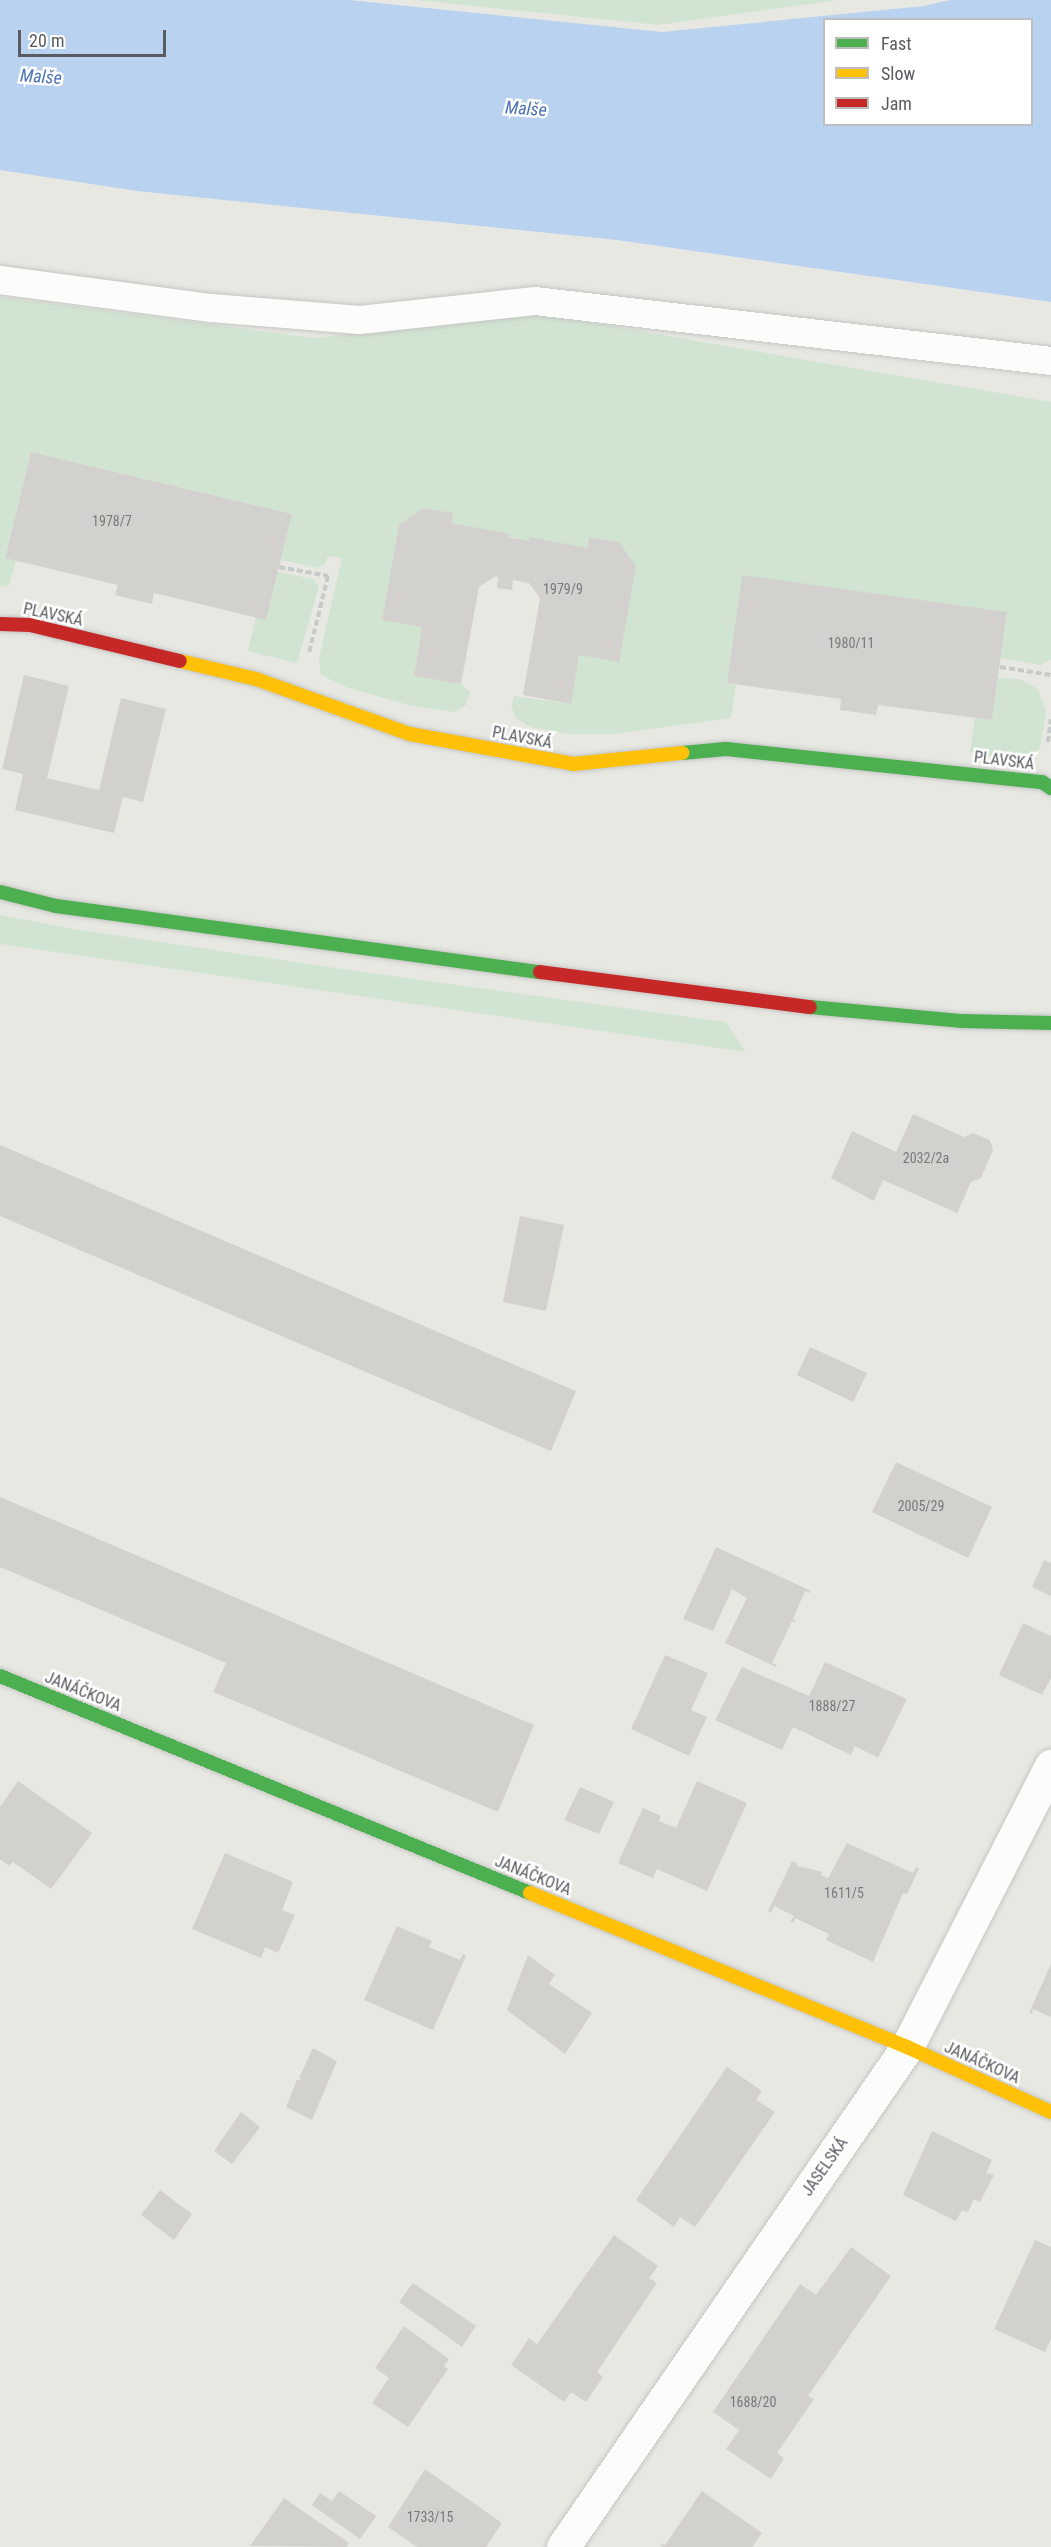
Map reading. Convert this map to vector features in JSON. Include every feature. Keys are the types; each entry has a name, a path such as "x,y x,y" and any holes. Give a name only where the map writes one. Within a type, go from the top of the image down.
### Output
{"street":[{"name":"PLAVSKÁ","path":"0,624 30,625 256,679 410,734 573,764 726,749 931,769 1042,783 1051,788"},
{"path":"0,892 56,906 784,1005 962,1021 1051,1023"},
{"name":"JANÁČKOVA","path":"0,1677 907,2047 1051,2112"},
{"name":"JASELSKÁ","path":"563,2547 907,2047 1051,1766"}],"lane":[{"path":"0,280 211,309 360,320 535,301 1051,361"}],"path":[{"path":"279,567 328,576 299,695"},
{"path":"1000,667 1051,675"}],"green space":[{"path":"415,0 838,0 659,25"},
{"path":"0,297 314,338 541,314 1051,402 1051,659 1040,665 1001,658 1007,613 742,576 727,683 736,685 731,718 614,734 570,734 530,727 516,718 511,706 514,696 570,704 579,655 636,566 619,542 589,537 587,548 529,538 529,541 452,523 453,513 423,508 399,525 382,620 422,627 414,676 461,684 470,692 466,705 455,712 412,706 348,688 321,675 319,658 342,558 328,556 325,564 318,568 281,560 292,514 31,452 5,557 16,561 9,585 0,587"},
{"path":"278,572 313,579 319,586 297,663 248,651 256,617 266,619"},
{"path":"998,678 1019,679 1038,689 1046,711 1040,748 1030,758 1002,759 970,752 975,718 992,720"},
{"path":"0,915 74,929 349,970 726,1022 746,1052 0,944"}],"water":[{"name":"Malše","path":"0,0 349,0 662,32 924,6 950,0 1051,0 1051,302 617,240 137,191 0,170"}],"building":[{"path":"31,452 292,514 266,620 154,593 152,604 115,595 118,585 5,558"},
{"path":"423,508 453,513 452,523 510,534 509,537 529,541 529,537 587,548 589,537 619,542 636,566 619,662 579,655 571,704 523,695 540,598 529,583 513,580 512,590 497,588 498,577 494,577 479,587 461,684 414,676 422,627 382,620 399,525"},
{"path":"742,575 1007,612 992,720 878,705 876,715 840,710 841,699 727,683"},
{"path":"24,675 69,686 47,778 99,790 121,698 166,709 143,802 123,797 114,833 15,810 23,774 2,769"},
{"path":"913,1114 964,1137 973,1133 990,1140 993,1150 981,1178 971,1182 957,1213 883,1180 874,1201 831,1178 852,1131 896,1152"},
{"path":"0,1145 576,1391 551,1451 0,1216"},
{"path":"520,1216 564,1225 546,1311 503,1302"},
{"path":"810,1347 867,1373 853,1402 797,1375"},
{"path":"896,1462 992,1507 968,1558 872,1512"},
{"path":"0,1497 534,1725 498,1812 213,1692 226,1663 0,1567"},
{"path":"716,1547 811,1591 810,1593 805,1591 793,1619 797,1623 792,1621 772,1663 777,1665 776,1667 725,1643 747,1598 732,1589 713,1631 683,1619"},
{"path":"1044,1560 1051,1563 1051,1596 1032,1587"},
{"path":"1023,1623 1051,1636 1051,1678 1042,1695 999,1675"},
{"path":"665,1655 708,1673 691,1710 707,1717 689,1756 631,1729"},
{"path":"825,1662 907,1699 878,1758 855,1746 851,1755 793,1727 782,1750 715,1720 742,1667 809,1696"},
{"path":"18,1781 92,1833 51,1889 13,1862 9,1866 0,1859 0,1807"},
{"path":"697,1781 747,1803 707,1891 657,1869 653,1878 618,1863 643,1808 661,1816 659,1821 676,1828"},
{"path":"580,1787 614,1802 599,1834 564,1820"},
{"path":"847,1843 913,1873 916,1867 919,1869 907,1894 903,1893 873,1962 826,1940 829,1934 795,1918 793,1923 790,1922 794,1916 774,1906 771,1913 768,1911 792,1861 797,1863 797,1866 823,1872 821,1875 828,1878"},
{"path":"225,1853 293,1882 282,1910 295,1915 278,1953 265,1947 261,1958 192,1929"},
{"path":"397,1926 432,1941 429,1947 460,1960 463,1954 466,1956 433,2030 364,2000"},
{"path":"528,1955 555,1975 549,1984 592,2013 565,2054 507,2010"},
{"path":"1051,1964 1051,2017 1033,2009 1032,2014 1029,2013"},
{"path":"313,2048 337,2061 312,2120 286,2107 297,2080 302,2080 299,2078"},
{"path":"727,2067 762,2091 756,2100 775,2112 695,2227 680,2217 674,2227 636,2200"},
{"path":"241,2112 260,2127 232,2164 214,2151"},
{"path":"932,2131 992,2160 986,2173 994,2175 980,2202 974,2199 968,2212 962,2210 956,2221 903,2195"},
{"path":"160,2190 192,2214 174,2240 141,2215"},
{"path":"614,2235 658,2266 649,2278 657,2283 597,2372 603,2377 586,2402 571,2392 564,2402 511,2365 529,2338 537,2344"},
{"path":"1035,2240 1051,2247 1051,2339 1045,2352 994,2329"},
{"path":"851,2247 891,2276 808,2396 814,2399 777,2453 784,2458 771,2479 726,2449 739,2430 713,2412 800,2284 816,2295"},
{"path":"413,2283 476,2326 462,2347 399,2302"},
{"path":"404,2326 449,2359 444,2366 448,2369 408,2427 372,2403 389,2378 375,2368"},
{"path":"425,2469 502,2523 486,2547 417,2547 388,2527"},
{"path":"339,2491 376,2516 360,2539 312,2505 320,2493 332,2501"},
{"path":"702,2491 762,2533 752,2547 663,2547 659,2543 665,2545"},
{"path":"284,2498 349,2543 346,2547 250,2546"}],"traffic: fast":[{"path":"682,753 726,749 1042,782 1051,788"},
{"path":"0,892 56,906 540,972"},
{"path":"810,1007 962,1021 1051,1023"},
{"path":"0,1676 530,1893"}],"traffic: slow":[{"path":"180,661 256,679 410,734 573,764 682,753"},
{"path":"530,1893 907,2047 1051,2112"}],"traffic: jam":[{"path":"0,624 30,625 180,661"},
{"path":"540,972 810,1007"}]}
